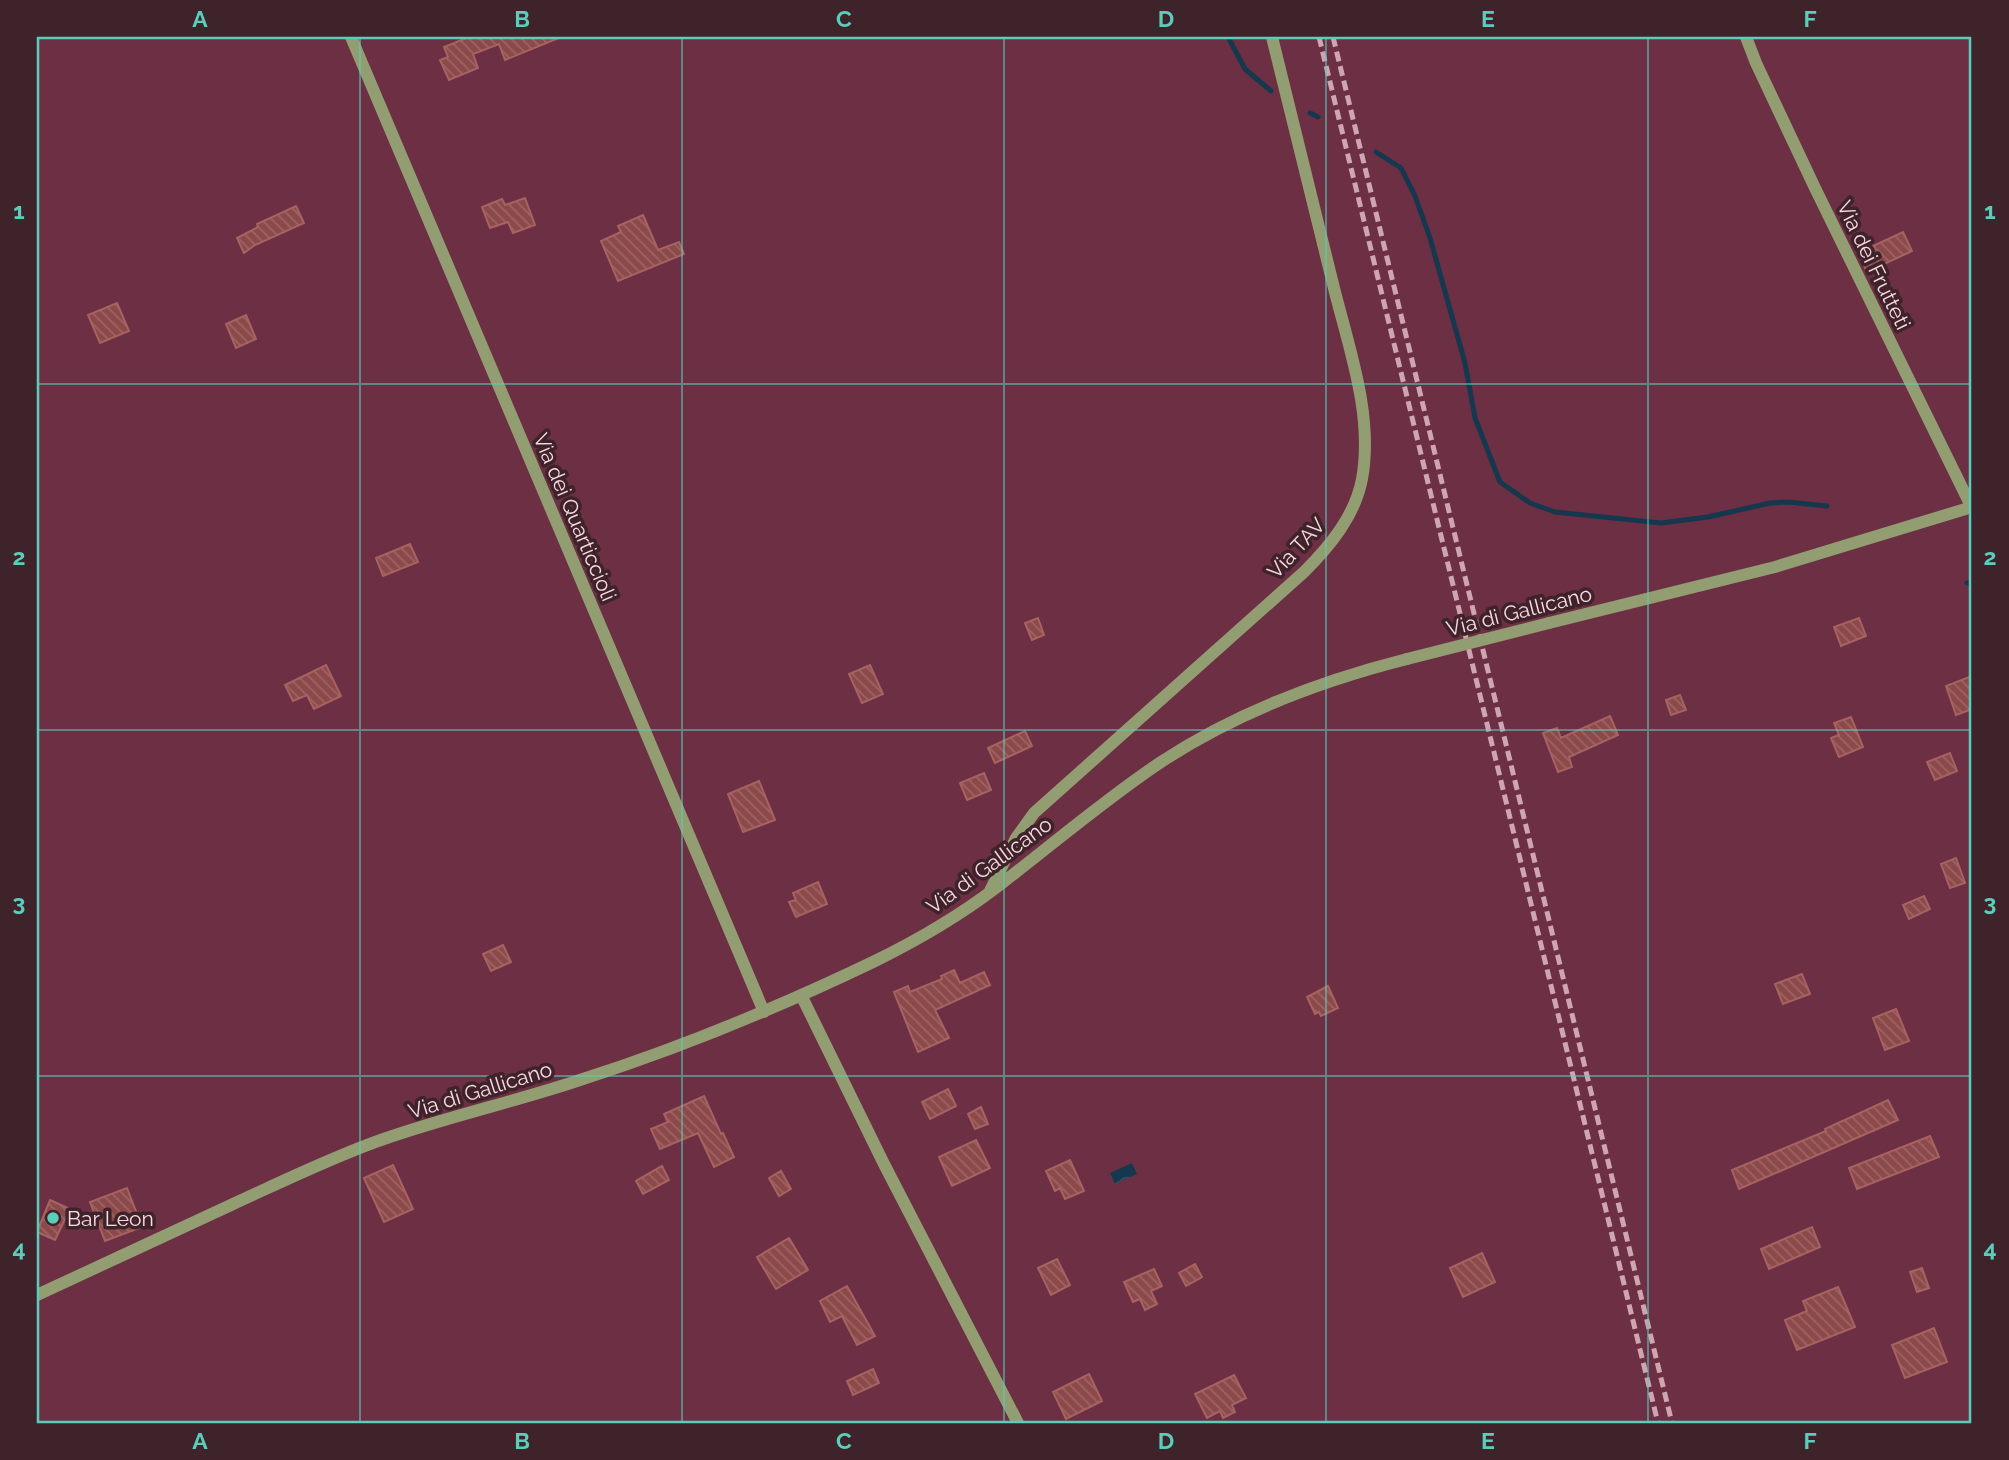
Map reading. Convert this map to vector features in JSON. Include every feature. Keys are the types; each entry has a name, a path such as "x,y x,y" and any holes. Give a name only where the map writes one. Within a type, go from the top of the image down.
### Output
{"street":[{"name":"Via dei Quarticcioli","path":"351,37 764,1012"},
{"name":"Via TAV","path":"988,894 1016,838 1034,814 1304,572 1341,529 1354,504 1362,479 1365,442 1357,381 1272,37"},
{"name":"Via dei Frutteti","path":"1746,37 1815,188 1972,507"},
{"name":"Via di Gallicano","path":"37,1295 347,1153 444,1120 642,1060 764,1012 895,950 988,894 1119,791 1203,737 1288,695 1343,676 1407,659 1774,567 1972,507"},
{"path":"801,995 884,1164 1018,1423"}],"water":[{"path":"1132,1163 1137,1174 1115,1184 1110,1173"}],"building":[{"path":"469,37 561,37 505,60 499,44 473,54 478,68 449,80 440,60 448,57 444,47"},
{"path":"525,198 535,225 513,233 508,222 490,228 482,207 502,199 505,205"},
{"path":"296,206 304,223 255,245 244,253 237,238 258,227 257,224"},
{"path":"643,215 658,250 679,242 684,254 618,281 601,241 621,232 618,226"},
{"path":"1903,232 1912,251 1867,272 1858,253"},
{"path":"117,303 129,331 100,343 88,315"},
{"path":"246,315 256,339 236,348 226,324"},
{"path":"410,544 418,562 383,576 376,558"},
{"path":"1038,618 1044,635 1032,640 1025,623"},
{"path":"1859,618 1866,636 1841,646 1834,627"},
{"path":"326,665 341,696 314,709 307,695 293,701 285,685"},
{"path":"870,665 883,694 862,703 849,674"},
{"path":"1972,676 1972,709 1956,715 1946,686"},
{"path":"1680,695 1686,710 1671,715 1666,700"},
{"path":"1610,716 1618,735 1569,757 1572,767 1558,772 1543,733 1557,728 1561,738"},
{"path":"1851,717 1863,747 1839,757 1831,738 1839,735 1834,723"},
{"path":"1025,731 1032,746 995,763 988,748"},
{"path":"1950,753 1957,771 1935,780 1927,762"},
{"path":"984,773 991,790 967,800 960,783"},
{"path":"759,781 775,820 743,832 728,794"},
{"path":"1956,858 1965,883 1950,888 1941,864"},
{"path":"818,882 827,904 796,917 789,902 796,900 793,893"},
{"path":"1924,896 1930,909 1909,919 1903,905"},
{"path":"503,945 511,962 491,971 483,954"},
{"path":"954,970 960,983 984,972 990,985 935,1010 949,1038 918,1052 894,992 908,986 910,992 942,979 941,976"},
{"path":"1802,974 1810,994 1783,1004 1775,984"},
{"path":"1328,986 1338,1008 1321,1016 1319,1012 1315,1014 1307,997"},
{"path":"1896,1009 1909,1041 1885,1050 1873,1018"},
{"path":"948,1089 956,1106 930,1119 922,1102"},
{"path":"704,1096 734,1157 714,1167 698,1133 660,1149 651,1129 668,1122 664,1114"},
{"path":"1888,1100 1898,1120 1739,1189 1732,1170 1826,1131 1825,1129"},
{"path":"981,1107 988,1124 975,1129 968,1114"},
{"path":"1930,1136 1939,1157 1857,1189 1849,1168"},
{"path":"976,1140 990,1168 952,1186 939,1157"},
{"path":"1070,1160 1084,1191 1065,1199 1060,1188 1055,1191 1046,1171"},
{"path":"393,1165 413,1209 384,1222 364,1178"},
{"path":"662,1166 669,1180 643,1194 636,1181"},
{"path":"781,1171 791,1189 779,1196 769,1178"},
{"path":"127,1188 142,1227 105,1241 90,1202"},
{"name":"Bar Leon","path":"50,1200 70,1209 55,1240 37,1232"},
{"path":"1812,1227 1820,1247 1769,1269 1761,1249"},
{"path":"789,1238 808,1270 776,1289 757,1257"},
{"path":"1482,1253 1495,1282 1463,1297 1450,1268"},
{"path":"1057,1259 1070,1285 1051,1295 1038,1268"},
{"path":"1195,1264 1202,1277 1186,1286 1179,1273"},
{"path":"1922,1268 1929,1288 1917,1292 1910,1272"},
{"path":"1154,1269 1162,1286 1151,1291 1157,1304 1145,1310 1140,1299 1133,1302 1124,1282"},
{"path":"847,1286 875,1336 857,1345 842,1316 830,1322 820,1301"},
{"path":"1838,1287 1855,1327 1797,1350 1785,1320 1807,1311 1803,1301"},
{"path":"1934,1328 1947,1362 1905,1378 1892,1345"},
{"path":"873,1369 879,1383 853,1395 847,1381"},
{"path":"1089,1374 1102,1401 1066,1419 1053,1392"},
{"path":"1234,1375 1246,1398 1232,1405 1235,1412 1223,1418 1220,1411 1207,1418 1195,1394"}],"waterway":[{"path":"1228,37 1245,69 1271,91"},
{"path":"1310,113 1318,117"},
{"path":"1376,152 1401,168 1415,196 1430,238 1465,363 1475,418 1500,482 1530,503 1555,512 1661,523 1708,517 1770,503 1827,506"},
{"path":"1967,583 1972,582"}],"railway":[{"path":"1319,37 1658,1423"},
{"path":"1333,37 1672,1423"}],"place":[{"name":"Bar Leon","path":"53,1218"}]}
